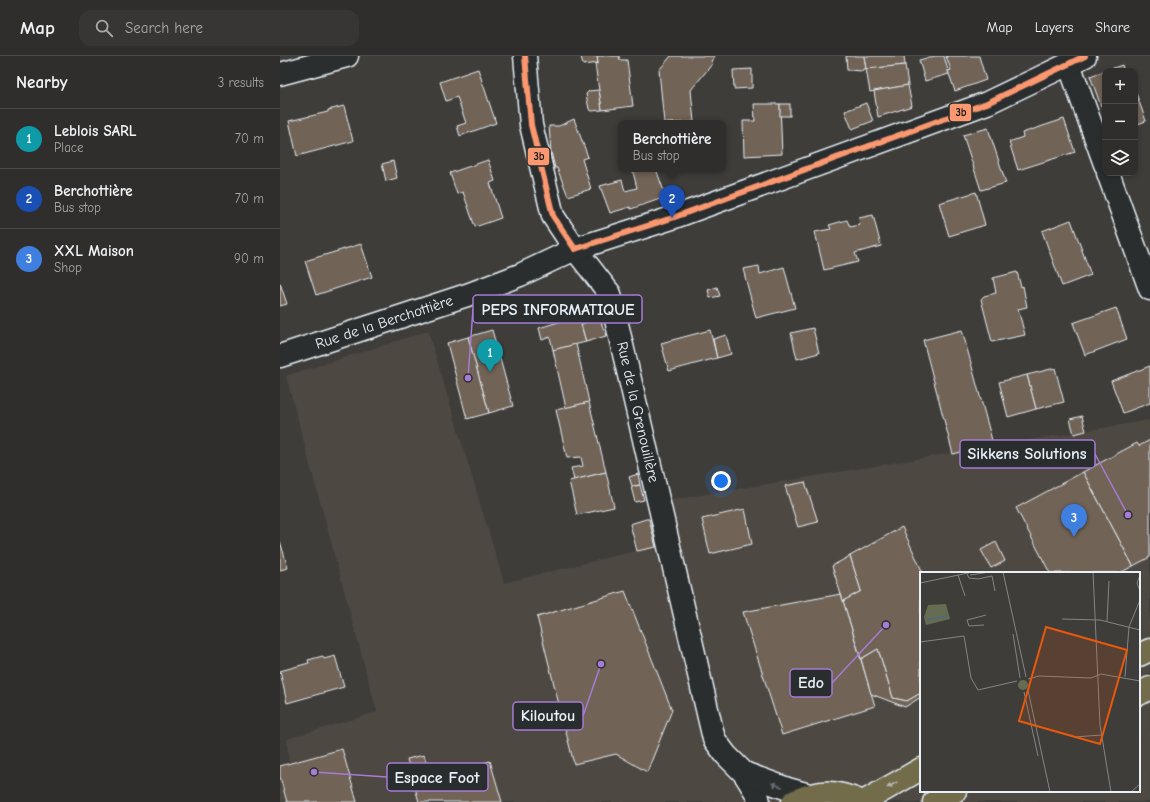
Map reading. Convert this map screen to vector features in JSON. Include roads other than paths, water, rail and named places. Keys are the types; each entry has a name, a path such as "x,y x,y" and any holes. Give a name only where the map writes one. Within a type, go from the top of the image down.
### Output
{"main road":[{"path":"1140,655 1150,650"},
{"path":"1140,693 1150,688"},
{"path":"802,798 828,792 846,795 863,802 920,771"},
{"path":"934,802 953,792"}],"street":[{"path":"280,74 347,56"},
{"name":"Rue de la Grenouillère","path":"525,56 531,125 553,216 575,249 610,294 714,739 726,755 744,773 757,794 760,802"},
{"path":"1077,60 1102,153"},
{"name":"Rue de la Berchottière","path":"280,356 467,295 520,274 575,249 672,218 987,103 1077,60"},
{"path":"1109,176 1150,288"},
{"name":"Rue de la Grenouillère","path":"744,773 788,790 802,798"}],"place":[{"name":"Berchottière","path":"672,218"},
{"name":"Leblois SARL","path":"490,372"},
{"name":"PEPS INFORMATIQUE","path":"468,378"},
{"name":"Sikkens Solutions","path":"1128,515"},
{"name":"XXL Maison","path":"1074,537"},
{"name":"Edo","path":"886,625"},
{"name":"Kiloutou","path":"601,664"},
{"name":"Espace Foot","path":"314,772"}]}
